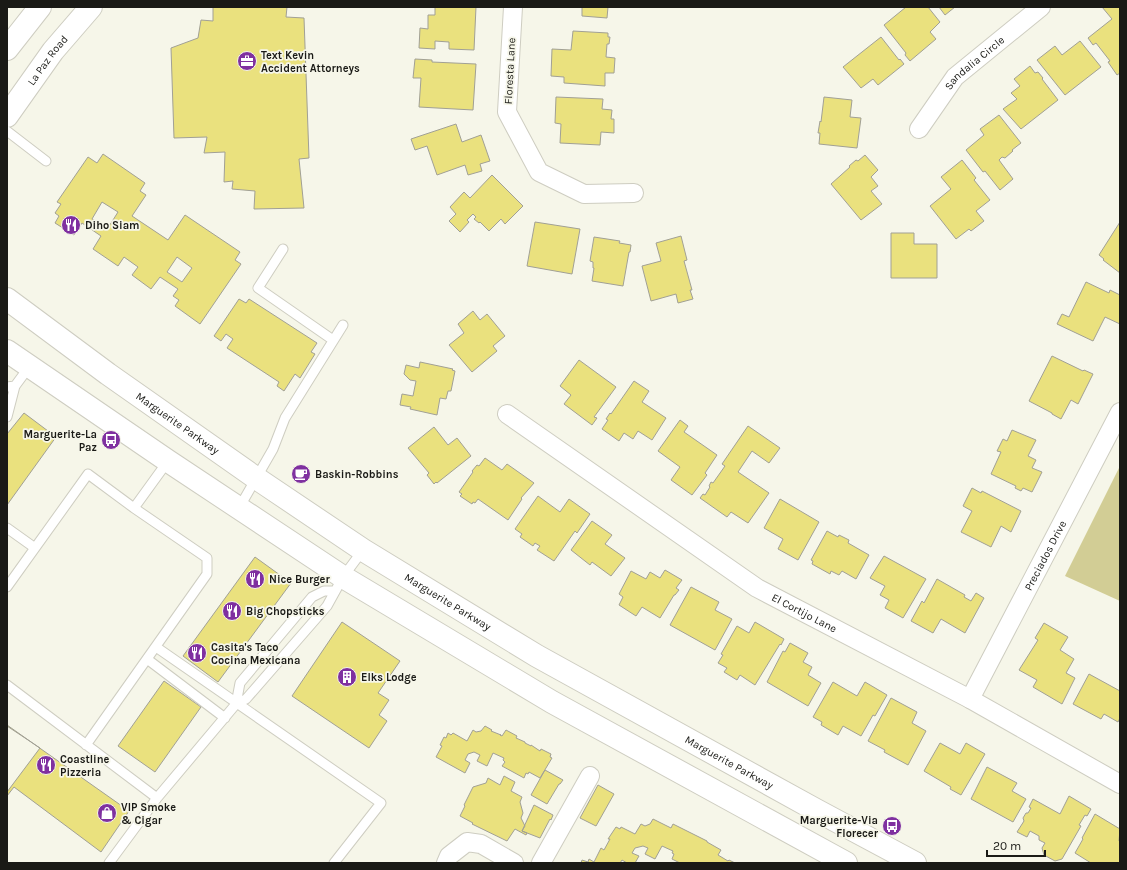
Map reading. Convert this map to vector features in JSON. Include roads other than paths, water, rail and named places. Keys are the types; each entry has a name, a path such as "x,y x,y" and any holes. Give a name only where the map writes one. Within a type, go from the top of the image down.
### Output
{"main road":[{"path":"7,49 40,7"},
{"name":"La Paz Road","path":"7,116 53,51 91,7"},
{"name":"Marguerite Parkway","path":"7,299 114,378 256,478 363,550 537,656 915,863"},
{"path":"7,351 239,508 339,584 846,863"}],"street":[{"name":"Floresta Lane","path":"513,7 508,112 539,172 584,194 634,193"},
{"name":"Sandalia Circle","path":"919,129 955,77 1041,7"},
{"name":"Preciados Drive","path":"970,699 1120,412"},
{"name":"El Cortijo Lane","path":"507,414 757,588 970,699 1120,784"},
{"path":"541,863 590,776"},
{"path":"446,863 449,856 467,842 480,844 514,863"}],"lane":[{"path":"7,131 46,161"},
{"path":"283,249 258,288 333,340"},
{"path":"239,508 273,449 285,418 343,325"},
{"path":"7,417 11,386 29,366"},
{"path":"134,508 168,461"},
{"path":"7,587 88,474 134,508 207,558 207,574 86,745"},
{"path":"7,528 35,548"},
{"path":"109,863 157,798 236,704 246,699 327,606 339,584 363,550"},
{"path":"236,704 240,683 312,597 339,584"},
{"path":"156,647 236,704 381,803 334,863"},
{"path":"147,659 225,718"},
{"path":"7,685 157,798"}],"place":[{"name":"Text Kevin Accident Attorneys","path":"247,61"},
{"name":"Diho Siam","path":"71,225"},
{"name":"Marguerite-La Paz","path":"111,440"},
{"name":"Baskin-Robbins","path":"301,474"},
{"name":"Nice Burger","path":"255,579"},
{"name":"Big Chopsticks","path":"232,611"},
{"name":"Casita's Taco Cocina Mexicana","path":"197,653"},
{"name":"Elks Lodge","path":"347,677"},
{"name":"Coastline Pizzeria","path":"46,765"},
{"name":"VIP Smoke & Cigar","path":"107,813"},
{"name":"Marguerite-Via Florecer","path":"892,826"}]}
